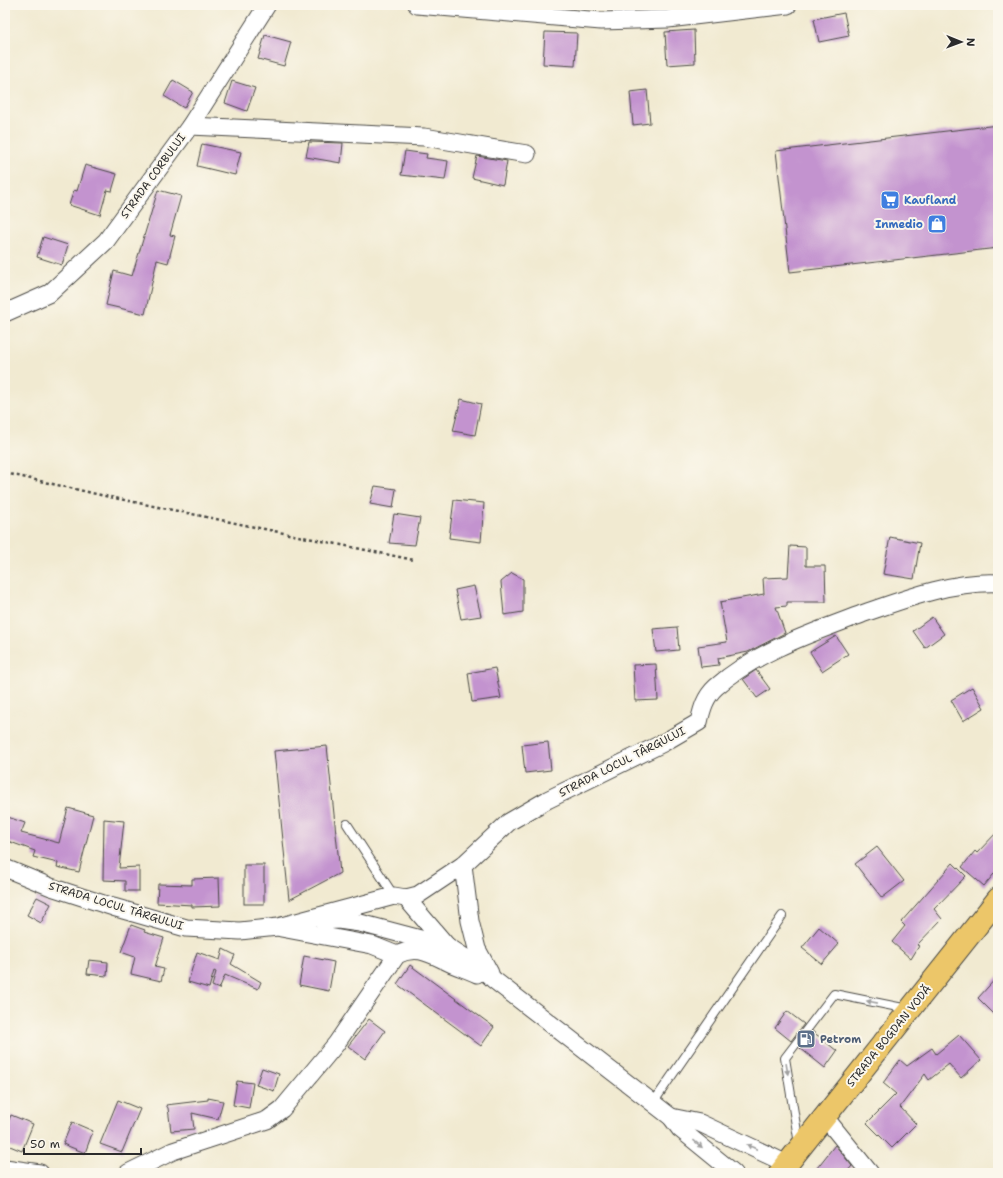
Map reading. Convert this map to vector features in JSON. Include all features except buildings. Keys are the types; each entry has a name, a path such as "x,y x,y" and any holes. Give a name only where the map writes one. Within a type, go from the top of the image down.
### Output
{"main road":[{"name":"STRADA BOGDAN VODĂ","path":"789,1162 824,1116 998,899"}],"street":[{"name":"STRADA CORBULUI","path":"5,313 50,293 106,242 190,126 267,5"},
{"path":"417,5 601,21 667,12 788,5"},
{"path":"190,126 424,138 527,154"},
{"name":"STRADA LOCUL TÂRGULUI","path":"278,927 400,897 418,895 463,865 509,822 547,800 663,743 699,722 703,704 715,688 743,668 775,649 833,625 905,600 947,589 998,583"},
{"name":"STRADA LOCUL TÂRGULUI","path":"463,865 470,921 476,949 494,980"},
{"name":"STRADA LOCUL TÂRGULUI","path":"5,868 65,892 186,928 240,931 306,922 338,920 360,923 447,946"},
{"name":"STRADA LOCUL TÂRGULUI","path":"400,897 447,946 481,968 494,980 671,1117 680,1128 734,1173"},
{"name":"STRADA LOCUL TÂRGULUI","path":"278,927 372,945 397,955 414,949 431,953 451,964 494,980"},
{"name":"STRADA LOCUL TÂRGULUI","path":"372,945 406,936"},
{"path":"128,1173 173,1151 267,1120 282,1109 336,1044 397,955"},
{"path":"824,1116 870,1173"},
{"name":"STRADA LOCUL TÂRGULUI","path":"671,1117 700,1123 789,1162"},
{"path":"5,1168 40,1173"}],"lane":[{"path":"347,824 400,897"},
{"path":"653,1103 782,916"},
{"path":"789,1162 785,1058 834,994 911,1009"}],"path":[{"path":"5,473 105,496 414,560"}],"place":[{"name":"Kaufland","path":"890,200"},
{"name":"Inmedio","path":"937,224"},
{"name":"Petrom","path":"806,1039"}]}
